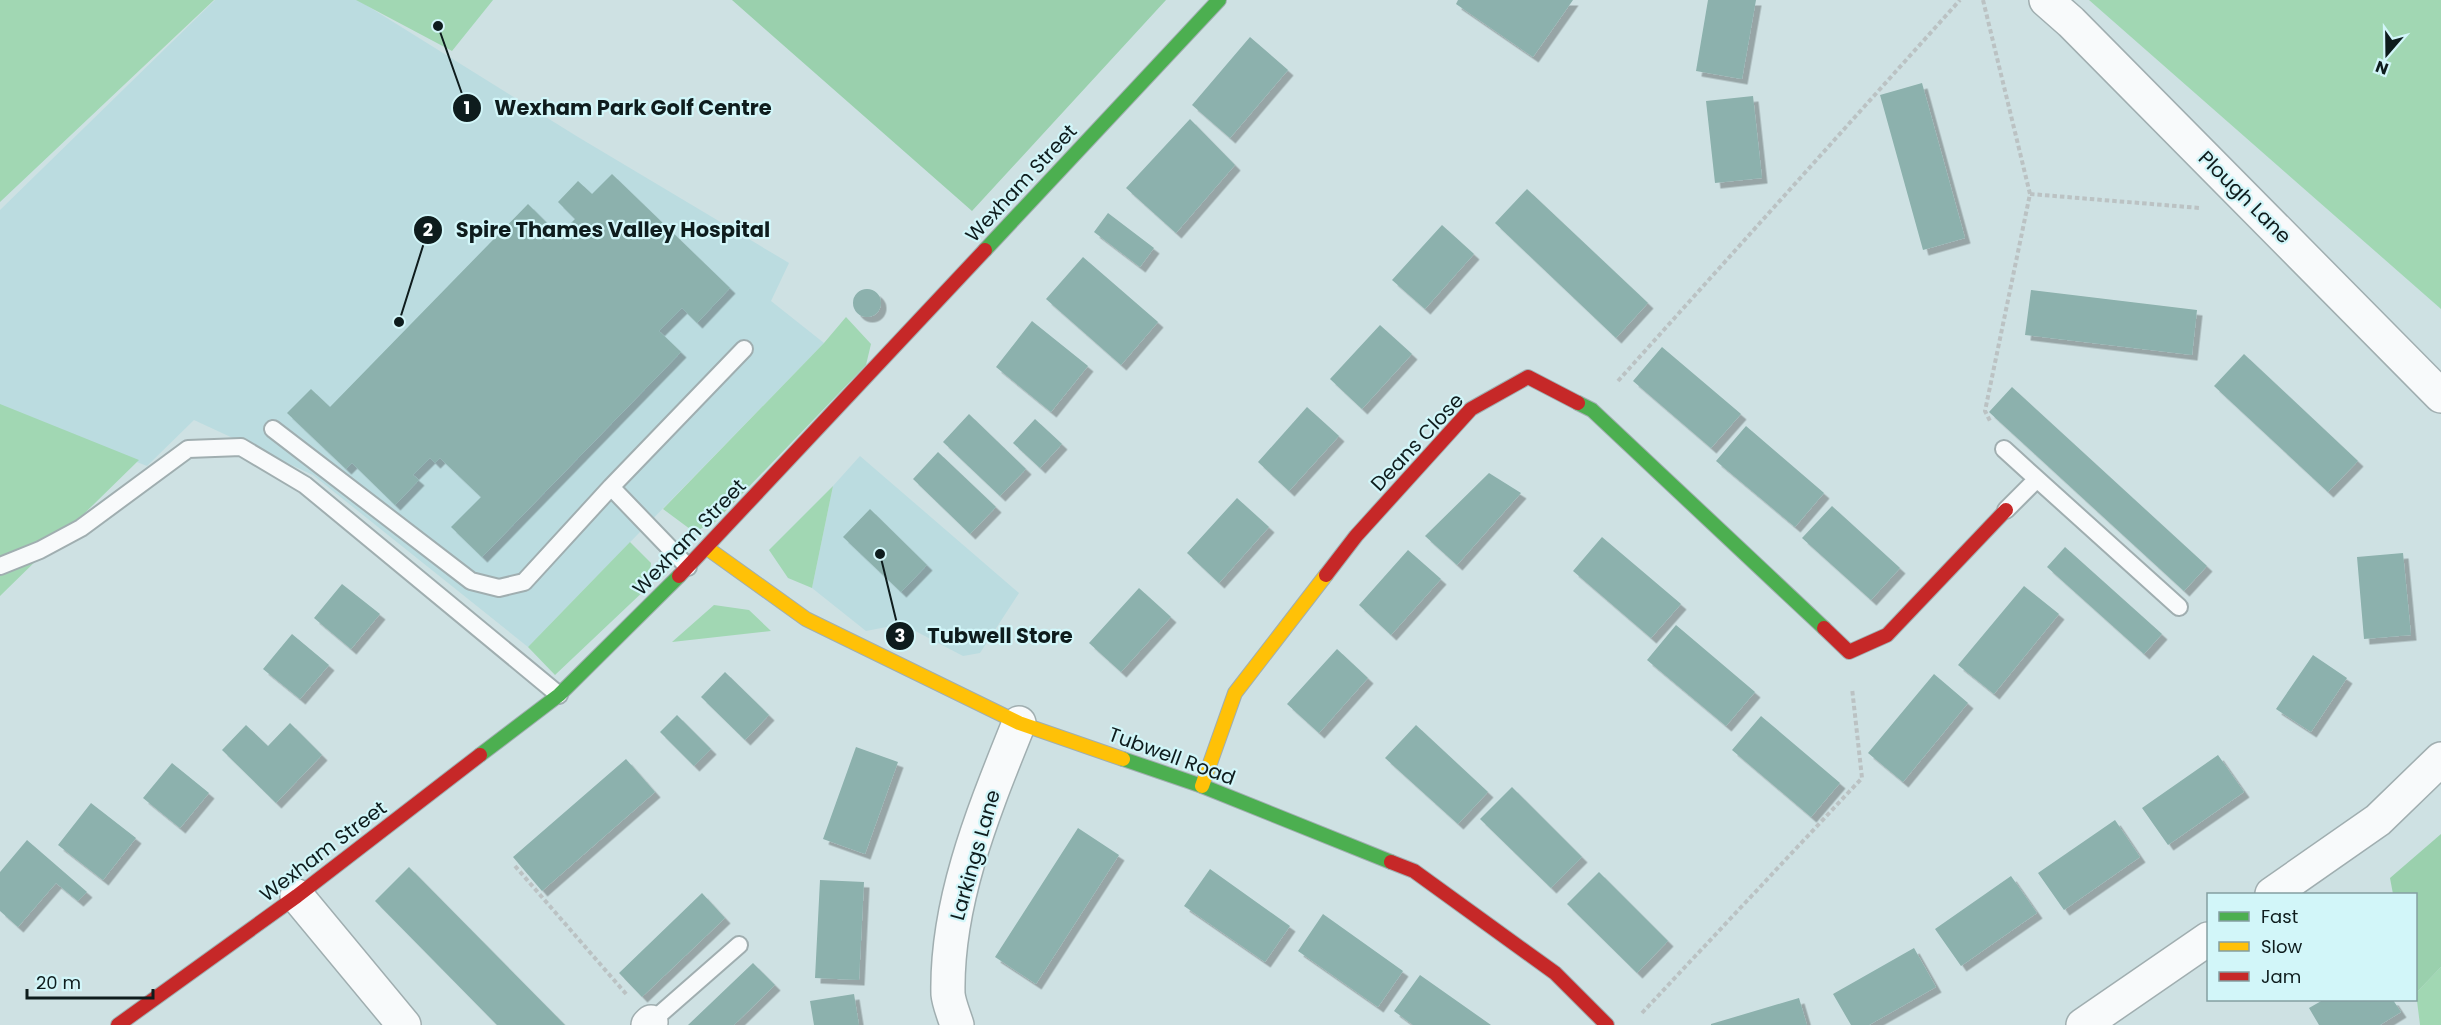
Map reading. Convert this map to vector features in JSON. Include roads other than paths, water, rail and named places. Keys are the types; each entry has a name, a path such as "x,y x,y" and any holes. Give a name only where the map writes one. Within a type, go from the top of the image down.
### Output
{"street":[{"name":"Wexham Street","path":"118,1025 297,896 559,695 707,548 1219,0"},
{"name":"Plough Lane","path":"2046,0 2079,30 2441,396"},
{"name":"Deans Close","path":"1202,786 1235,693 1356,537 1471,409 1528,377 1592,410 1849,652 1887,635 2006,510"},
{"name":"Tubwell Road","path":"707,548 806,619 1019,723 1202,786 1414,871 1555,973 1607,1025"},
{"name":"Larkings Lane","path":"957,1025 948,996 956,910 984,809 1019,723"},
{"path":"2273,893 2378,820 2441,759"},
{"path":"297,896 404,1025"},
{"path":"2083,1025 2207,940"}],"lane":[{"path":"273,429 471,581 500,588 524,582 611,487 744,349"},
{"path":"0,566 40,550 81,528 188,449 242,447 305,485 559,695"},
{"path":"2004,449 2179,607"},
{"path":"2006,510 2037,479"},
{"path":"611,487 688,567"},
{"path":"649,1024 739,945"}],"place":[{"name":"Wexham Park Golf Centre","path":"438,26"},
{"name":"Spire Thames Valley Hospital","path":"399,322"},
{"name":"Tubwell Store","path":"880,554"}]}
